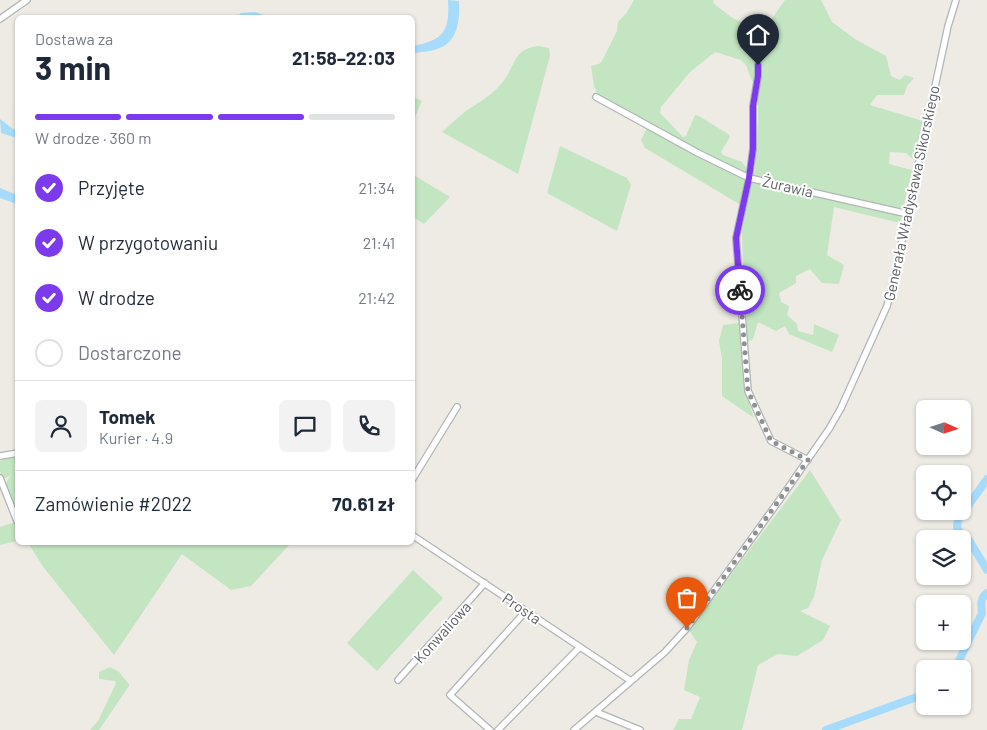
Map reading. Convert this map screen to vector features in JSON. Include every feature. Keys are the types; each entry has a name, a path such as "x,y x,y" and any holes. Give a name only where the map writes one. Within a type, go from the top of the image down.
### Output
{"street":[{"path":"0,18 27,0"},
{"name":"Generała Władysława Sikorskiego","path":"574,730 666,652 687,628 808,460 841,408 887,306 894,283 948,26 956,0"},
{"path":"758,65 753,106 753,149 749,178 736,238 748,391 771,441 808,460"},
{"name":"Żurawia","path":"596,97 698,153 749,178 908,214"},
{"path":"415,475 457,407"},
{"path":"0,456 15,454"},
{"path":"0,478 15,514"},
{"name":"Prosta","path":"415,537 631,681"},
{"name":"Konwaliowa","path":"398,680 485,583"},
{"path":"490,730 450,695 526,611"},
{"path":"498,730 580,647"},
{"path":"596,712 640,730"}],"green space":[{"path":"634,0 714,0 713,3 731,17 759,31 763,31 785,0 821,0 832,22 855,39 886,56 891,76 900,80 905,75 914,78 907,86 904,95 877,95 870,105 923,121 914,160 906,153 890,152 889,164 912,170 900,223 834,207 827,255 844,265 839,284 822,283 810,269 796,276 796,283 779,293 781,302 789,306 787,315 797,324 798,331 813,335 814,324 839,335 832,352 789,334 785,326 776,331 758,322 753,339 742,346 744,388 754,418 722,396 722,359 719,341 723,325 747,322 746,308 727,300 732,276 743,276 742,232 746,208 645,148 641,140 648,125 598,96 594,86 591,66 602,61 617,31 618,22","holes":["715,52 741,60 746,65 752,81 758,90 754,179 742,162 723,155 721,152 730,137 728,134 695,115 686,136 683,137 660,113 661,107 690,72"]},
{"path":"539,46 549,48 550,56 518,174 442,132 466,111 496,90 505,79 520,53"},
{"path":"415,98 422,101 415,117"},
{"path":"560,146 627,178 631,185 617,231 547,193"},
{"path":"415,176 450,197 424,224 415,218"},
{"path":"15,455 15,512 5,485 10,476 3,479 0,471 0,461 5,459 5,457"},
{"path":"810,470 841,520 822,560 814,597 808,608 800,611 830,626 823,640 797,656 778,654 758,665 742,730 673,730 679,719 691,719 700,697 684,690 689,660 697,642 689,630"},
{"path":"15,522 15,541 0,545 0,527"},
{"path":"29,545 289,545 251,586 231,590 182,554 114,655 44,568"},
{"path":"413,570 443,598 377,671 347,643"},
{"path":"110,667 119,672 129,686 99,730 90,730 98,721 116,683 115,681 99,679 99,672"}],"water":[{"path":"448,0 459,1 458,23 449,42 437,49 415,53 415,46 431,41 442,33 448,20"},
{"path":"255,12 263,15 238,15 241,13"},
{"path":"0,119 15,130 15,137 1,133"},
{"path":"0,188 15,194 15,203 0,198"}],"waterway":[{"path":"987,479 958,520 957,526 958,530 969,540 987,570"},
{"path":"959,660 982,613 982,599 987,593"},
{"path":"826,730 916,697"}],"way so far":[{"path":"687,628 808,460 771,441 748,391 740,290"}],"route":[{"path":"740,290 736,238 749,178 753,149 753,106 758,65"}]}
